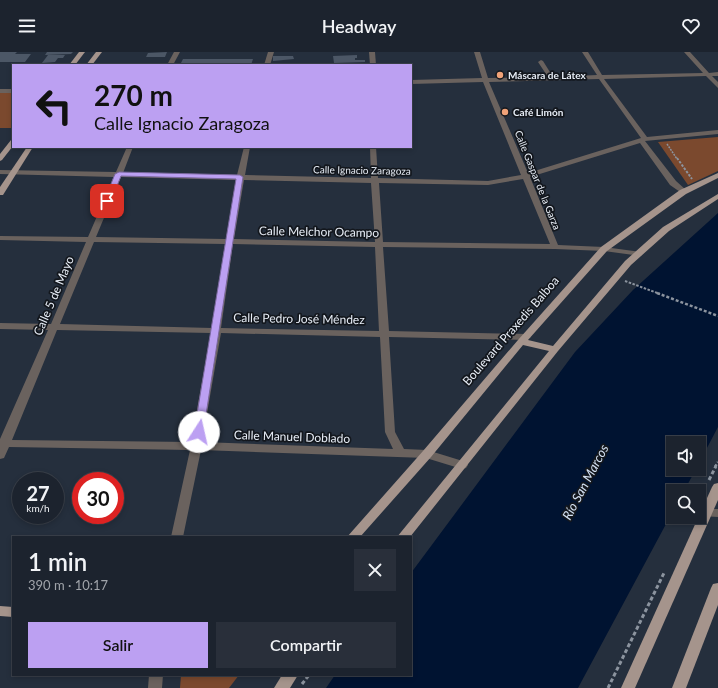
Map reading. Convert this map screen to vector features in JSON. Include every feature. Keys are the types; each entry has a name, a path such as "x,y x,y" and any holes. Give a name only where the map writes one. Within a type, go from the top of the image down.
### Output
{"main road":[{"path":"73,64 82,52"},
{"path":"90,64 99,52"},
{"path":"0,159 12,142"},
{"path":"0,193 29,148"},
{"name":"Boulevard Praxedis Balboa","path":"354,536 427,454 570,286 604,250 683,192 718,174"},
{"path":"404,536 555,349 628,264 666,229 718,196"},
{"path":"524,339 555,349"},
{"path":"628,688 712,513 718,487"},
{"path":"679,688 718,588"},
{"path":"0,611 12,612"},
{"path":"281,688 290,676"}],"street":[{"path":"171,64 177,52"},
{"path":"267,64 271,52"},
{"path":"372,52 373,64"},
{"name":"Calle Gaspar de la Garza","path":"477,52 486,81 555,248"},
{"path":"585,52 601,78 673,182 683,192"},
{"path":"687,52 718,86"},
{"path":"541,62 552,79"},
{"path":"412,82 718,74"},
{"path":"0,91 12,91"},
{"name":"Calle Ignacio Zaragoza","path":"0,172 478,183 526,176 644,140 718,132"},
{"name":"Calle 5 de Mayo","path":"0,455 3,443 130,148"},
{"path":"177,536 197,446 240,177 247,148"},
{"path":"373,148 390,432 401,454"},
{"name":"Calle Melchor Ocampo","path":"0,238 555,248 604,250 638,254"},
{"name":"Calle Pedro José Méndez","path":"0,326 384,333 524,339"},
{"name":"Calle Manuel Doblado","path":"3,443 197,446 427,454 462,465"},
{"path":"155,688 156,676"}],"path":[{"path":"674,143 666,144 693,182"},
{"path":"620,279 718,316"},
{"path":"608,688 667,567"},
{"path":"298,688 308,676"}],"shaded area":[{"path":"0,93 12,93 12,128 0,128"},
{"path":"718,137 718,171 688,185 658,142"},
{"path":"181,676 238,676 229,688 180,688"}],"water":[{"name":"Río San Marcos","path":"718,213 718,427 706,450 706,436 666,436 666,476 692,476 688,484 666,484 666,524 578,688 326,688 334,676 412,676 412,572 575,352 633,290"}],"building":[{"path":"0,52 31,54 25,62 0,62"},
{"path":"47,52 73,52 71,54 45,55"},
{"path":"167,52 165,57 146,57 148,53"},
{"path":"48,55 65,55 63,58 58,58 55,62 42,63"},
{"path":"357,55 355,60 365,60 365,62 334,63 333,56"},
{"path":"273,56 293,56 294,59 273,61"},
{"path":"183,59 253,59 251,64 180,64"}],"place":[{"name":"Máscara de Látex","path":"500,75"},
{"name":"Café Limón","path":"505,112"}],"route":[{"path":"107,201 119,174 240,177 199,432"}]}
